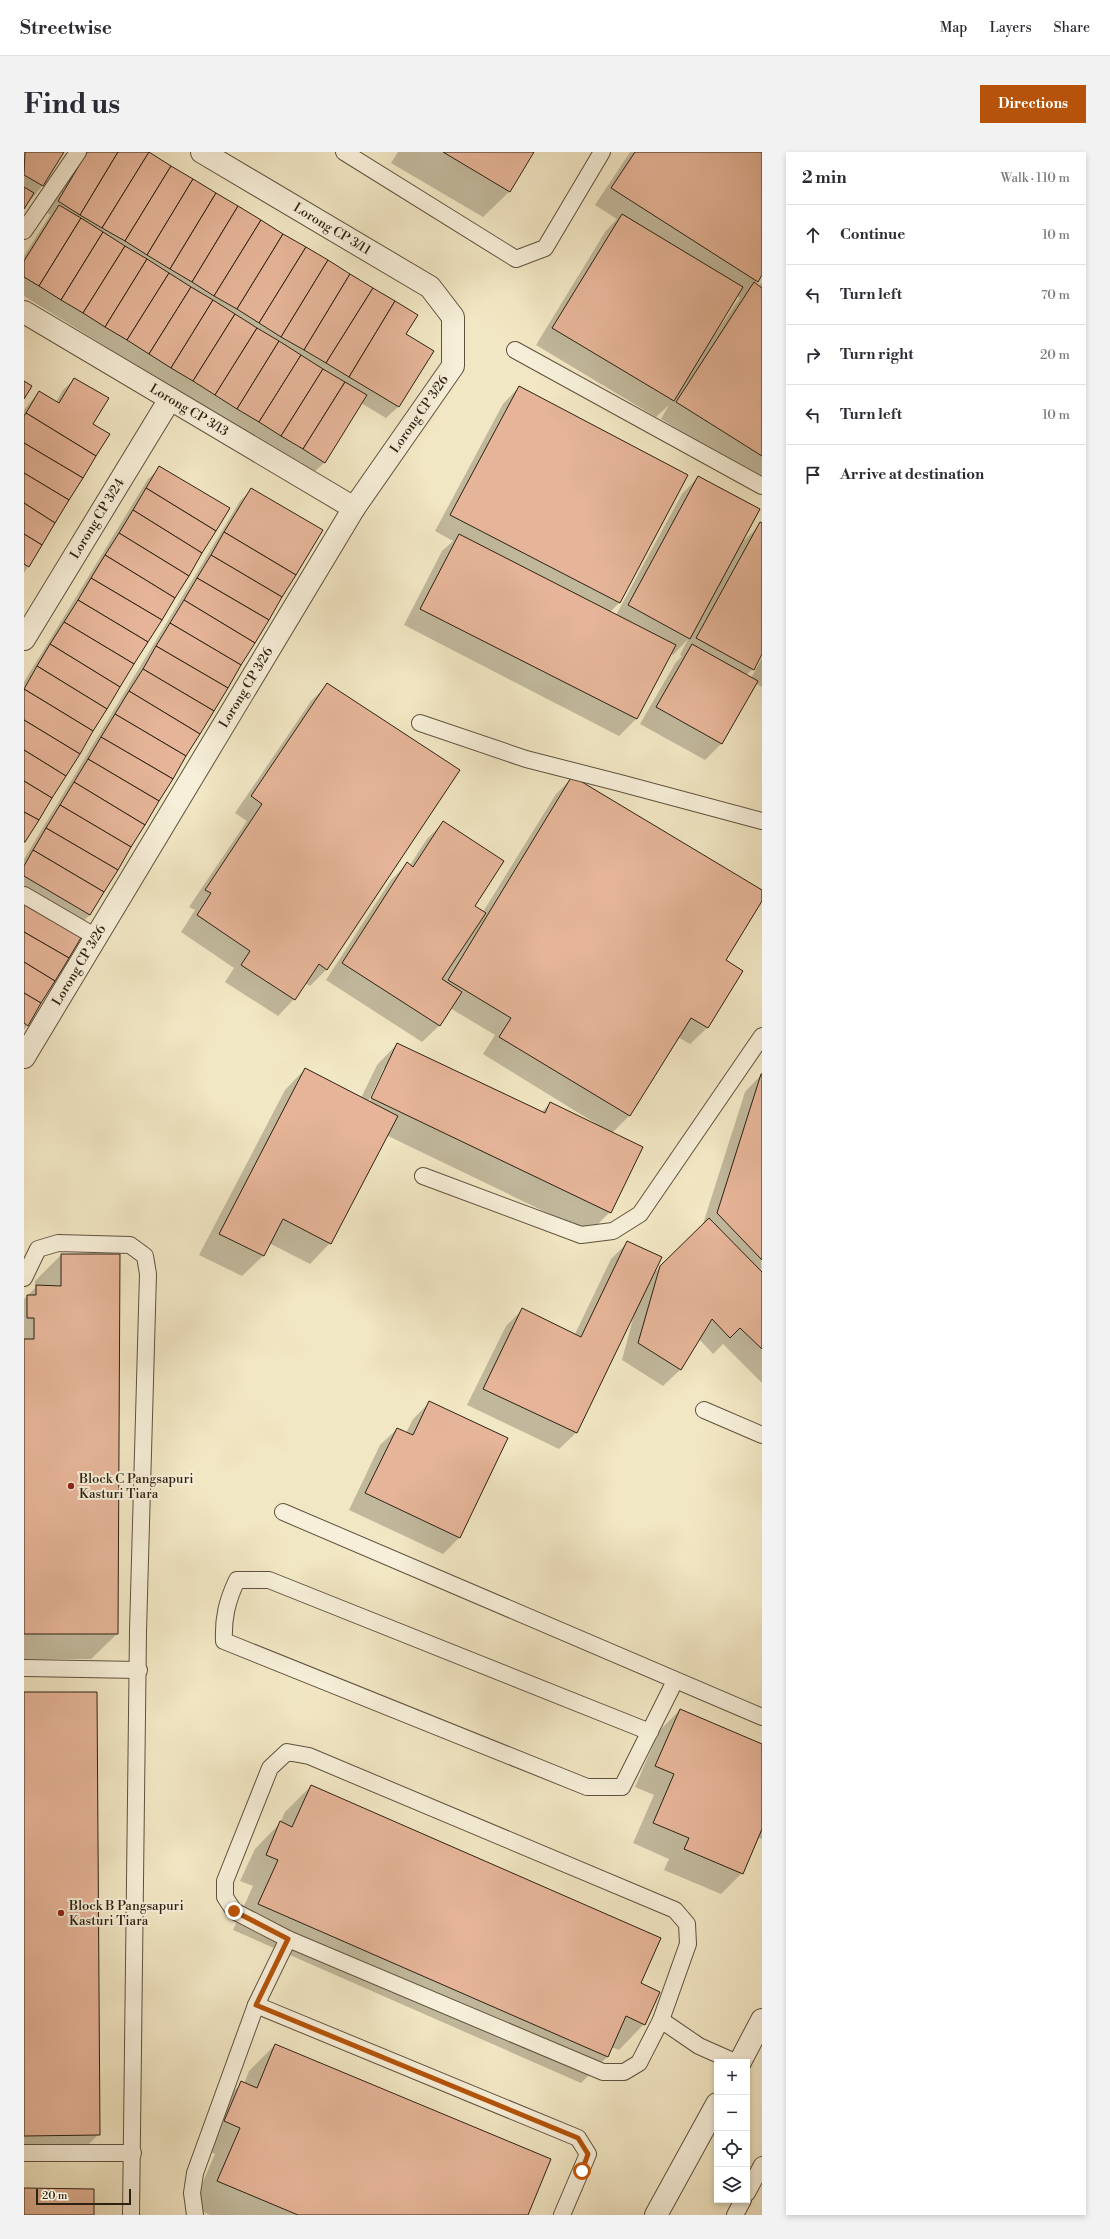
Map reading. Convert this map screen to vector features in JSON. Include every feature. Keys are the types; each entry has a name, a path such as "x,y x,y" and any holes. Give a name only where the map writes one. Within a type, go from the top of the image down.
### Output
{"street":[{"name":"Lorong CP 3/11","path":"202,152 430,287 452,317"},
{"name":"Lorong CP 3/13","path":"24,312 354,508"},
{"name":"Lorong CP 3/26","path":"24,1057 354,508 452,366 452,317"},
{"name":"Lorong CP 3/24","path":"24,639 170,398"},
{"path":"742,2059 762,2020"},
{"path":"656,2215 714,2109"}],"lane":[{"path":"24,231 78,152"},
{"path":"344,152 516,259 545,248 602,152"},
{"path":"515,350 762,486"},
{"path":"420,723 526,759 620,782 762,821"},
{"path":"24,895 96,937"},
{"path":"423,1176 581,1235 612,1231 640,1214 762,1036"},
{"path":"24,1278 38,1249 58,1243 130,1245 145,1256 148,1274 138,1631 139,1670 131,2215"},
{"path":"704,1410 762,1435"},
{"path":"282,1512 762,1717"},
{"path":"650,1732 269,1580 237,1580 228,1599 223,1624 224,1641 587,1787 622,1787 650,1732 675,1681"},
{"path":"24,1668 139,1670"},
{"path":"287,1752 309,1756 675,1910 687,1924 688,1944 661,2020 639,2063 624,2072 602,2072 288,1939 234,1911 225,1897 225,1881 270,1768 287,1752"},
{"path":"195,2215 192,2193 195,2173 256,2005 288,1939"},
{"path":"256,2005 578,2138 588,2154 562,2215"},
{"path":"661,2020 699,2046 728,2059"},
{"path":"24,2153 133,2153"},
{"path":"750,2187 762,2165"},
{"path":"736,2215 742,2203"}],"building":[{"path":"25,152 64,152 43,186 24,175"},
{"path":"87,152 118,152 80,215 58,201"},
{"path":"118,152 149,152 102,228 80,215"},
{"path":"149,152 171,166 125,241 102,228"},
{"path":"443,152 534,152 510,192"},
{"path":"635,152 762,152 762,275 758,282 611,188"},
{"path":"171,166 193,179 147,255 125,241"},
{"path":"193,179 216,193 170,269 147,255"},
{"path":"24,187 34,193 24,209"},
{"path":"216,193 238,206 192,282 170,269"},
{"path":"59,205 81,218 39,286 24,277 24,261"},
{"path":"238,206 261,220 214,296 192,282"},
{"path":"622,214 743,287 674,401 552,328"},
{"path":"81,218 103,232 61,300 39,286"},
{"path":"261,220 283,234 237,309 214,296"},
{"path":"103,232 125,246 83,313 61,300"},
{"path":"283,234 306,247 259,323 237,309"},
{"path":"125,246 147,259 105,327 83,313"},
{"path":"306,247 328,260 281,337 259,323"},
{"path":"147,259 169,273 127,340 105,327"},
{"path":"328,260 350,274 304,350 281,337"},
{"path":"169,273 191,287 149,354 127,340"},
{"path":"350,274 373,288 326,363 304,350"},
{"path":"754,282 762,288 762,456 676,402"},
{"path":"191,287 213,300 171,368 149,354"},
{"path":"373,288 395,301 349,377 326,363"},
{"path":"213,300 235,314 193,381 171,368"},
{"path":"395,301 418,315 406,334 434,351 399,407 349,377"},
{"path":"235,314 257,328 215,395 193,381"},
{"path":"257,328 279,341 237,409 215,395"},
{"path":"279,341 301,355 259,422 237,409"},
{"path":"301,355 323,369 281,436 259,422"},
{"path":"323,369 345,382 303,449 281,436"},
{"path":"74,378 109,398 93,424 110,434 96,456 26,413 39,391 59,403"},
{"path":"24,381 32,386 24,399"},
{"path":"345,382 367,395 325,463 303,449"},
{"path":"519,386 688,475 620,603 450,515"},
{"path":"26,413 96,456 83,478 24,443 24,416"},
{"path":"24,443 83,478 69,500 24,473"},
{"path":"159,466 230,508 216,531 146,488"},
{"path":"24,473 69,500 55,523 24,503"},
{"path":"698,476 760,509 690,639 628,605"},
{"path":"146,488 216,531 202,553 133,510"},
{"path":"251,488 323,530 296,575 224,532"},
{"path":"24,503 55,523 42,545 24,534"},
{"path":"133,510 202,553 189,576 119,533"},
{"path":"760,522 762,523 762,654 754,670 696,638"},
{"path":"224,532 296,575 282,597 211,555"},
{"path":"119,533 189,576 175,598 105,555"},
{"path":"24,534 42,545 29,567 24,564"},
{"path":"459,534 676,645 637,719 420,609"},
{"path":"105,555 175,598 162,620 91,578"},
{"path":"211,555 282,597 269,620 197,578"},
{"path":"91,578 162,620 148,642 78,600"},
{"path":"197,578 269,620 255,643 184,600"},
{"path":"78,600 148,642 134,664 64,622"},
{"path":"184,600 255,643 241,665 170,623"},
{"path":"64,622 134,664 120,687 50,644"},
{"path":"170,623 241,665 228,688 156,646"},
{"path":"50,644 120,687 107,709 37,666"},
{"path":"692,644 758,681 722,744 656,707"},
{"path":"156,646 228,688 214,711 143,669"},
{"path":"37,666 107,709 93,731 24,689"},
{"path":"143,669 214,711 200,734 129,691"},
{"path":"327,683 460,770 327,970 319,964 295,1000 241,965 250,951 197,915 211,893 205,890 262,804 251,796"},
{"path":"24,689 93,731 80,754 24,720"},
{"path":"129,691 200,734 186,756 115,714"},
{"path":"115,714 186,756 173,779 101,737"},
{"path":"24,720 80,754 66,776 24,750"},
{"path":"101,737 173,779 159,801 88,759"},
{"path":"24,750 66,776 52,798 24,781"},
{"path":"88,759 159,801 145,825 74,782"},
{"path":"572,776 762,890 762,901 726,960 743,971 708,1028 691,1018 630,1116 499,1037 511,1018 448,980"},
{"path":"24,781 52,798 39,820 24,812"},
{"path":"74,782 145,825 131,847 60,805"},
{"path":"60,805 131,847 118,870 46,828"},
{"path":"24,812 39,820 25,842 24,842"},
{"path":"443,821 504,861 475,906 486,913 442,979 462,992 440,1026 342,963 407,862 413,867"},
{"path":"46,828 118,870 104,892 33,850"},
{"path":"33,850 104,892 90,915 24,876 24,866"},
{"path":"24,901 82,936 69,958 24,932"},
{"path":"24,932 69,958 55,981 24,962"},
{"path":"24,962 55,981 41,1003 24,993"},
{"path":"24,993 41,1003 28,1026 24,1023"},
{"path":"397,1043 545,1113 550,1102 643,1147 611,1213 371,1098"},
{"path":"305,1068 398,1116 331,1244 283,1219 264,1256 219,1234"},
{"path":"762,1074 762,1260 717,1213"},
{"path":"709,1218 762,1272 762,1349 740,1328 730,1338 712,1319 681,1370 638,1343 660,1266"},
{"path":"627,1241 662,1257 577,1433 483,1389 522,1308 581,1337"},
{"name":"Block C Pangsapuri Kasturi Tiara","path":"61,1254 120,1254 118,1634 24,1634 24,1339 34,1339 34,1318 27,1318 27,1295 36,1295 36,1285 61,1286"},
{"path":"429,1401 508,1438 460,1538 365,1493 397,1428 413,1435"},
{"name":"Block B Pangsapuri Kasturi Tiara","path":"24,1692 97,1692 100,2135 24,2136"},
{"path":"680,1709 762,1744 762,1829 743,1874 684,1849 689,1838 653,1823 674,1774 655,1766"},
{"path":"311,1785 661,1938 641,1983 660,1992 645,2025 626,2016 608,2057 258,1904 278,1860 266,1855 280,1821 292,1827"},
{"path":"275,2044 551,2159 528,2215 298,2215 217,2181 240,2128 224,2121 241,2081 257,2088"},
{"path":"24,2188 94,2189 94,2215 24,2215"}],"place":[{"name":"Block C Pangsapuri Kasturi Tiara","path":"71,1486"},
{"name":"Block B Pangsapuri Kasturi Tiara","path":"61,1913"}],"route":[{"path":"234,1911 288,1939 256,2005 578,2138 588,2154 582,2171"}]}
